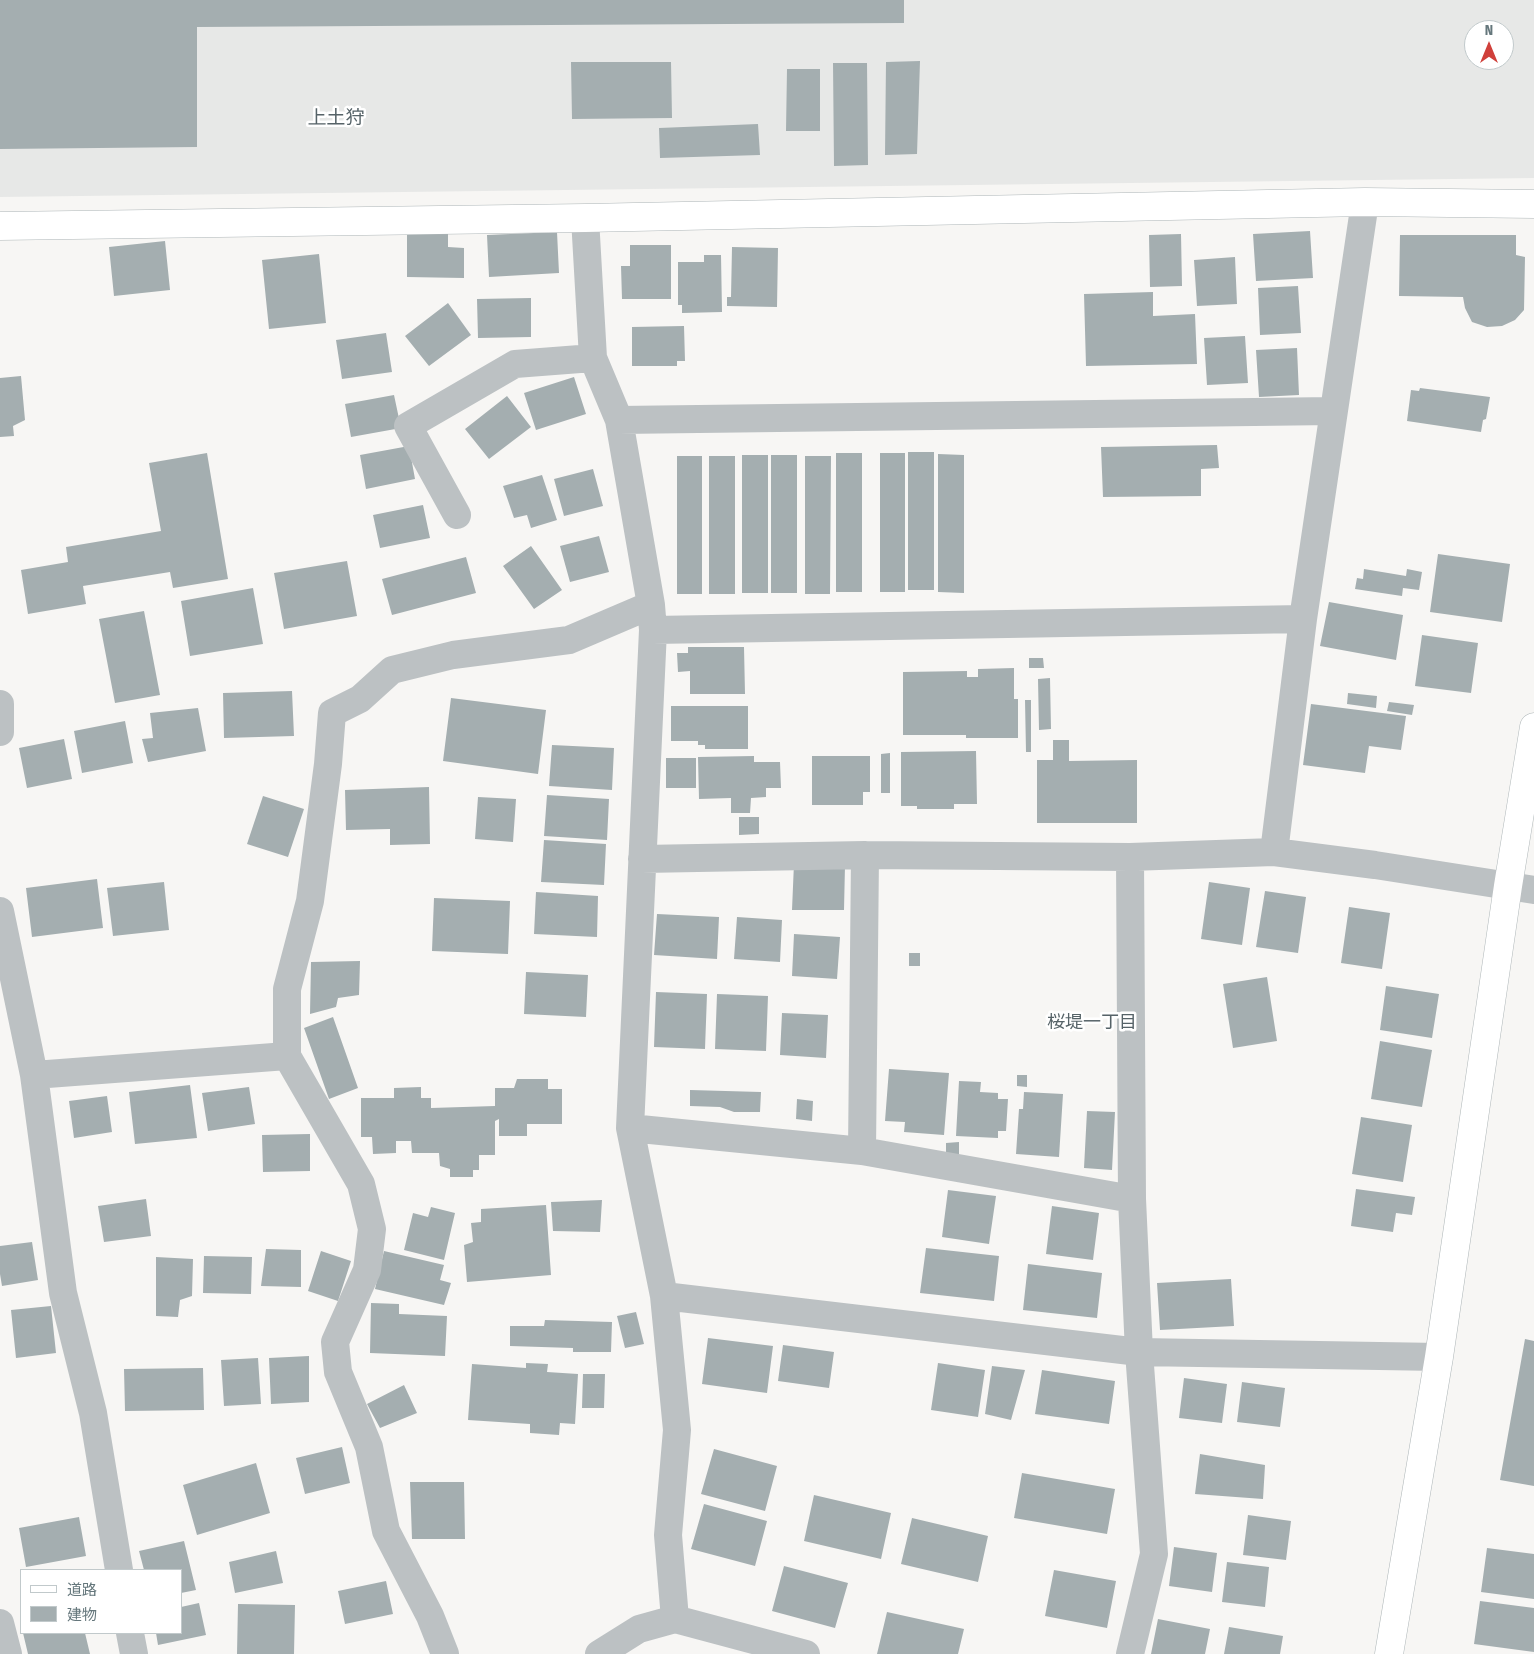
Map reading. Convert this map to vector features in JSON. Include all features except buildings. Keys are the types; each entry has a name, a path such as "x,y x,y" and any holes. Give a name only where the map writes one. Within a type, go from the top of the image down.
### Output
{"street":[{"path":"1274,852 1303,619 1366,202"},
{"path":"0,226 585,218 1366,202 1534,204"},
{"path":"585,218 593,358 619,420 652,617 630,1128 664,1296 677,1430 668,1535 675,1619"},
{"path":"457,515 408,426 515,364 593,358"},
{"path":"619,420 1334,411"},
{"path":"445,1654 430,1616 386,1531 369,1447 338,1372 335,1342 367,1270 372,1229 361,1184 287,1056 287,989 310,901 328,764 332,713 360,699 392,670 453,655 569,640 652,617 1303,619"},
{"path":"0,704 0,732"},
{"path":"1389,1654 1521,888 1534,727"},
{"path":"642,859 865,855 1130,857 1274,852 1375,865 1521,888"},
{"path":"862,1151 865,855"},
{"path":"1130,857 1132,1199 1139,1352 1154,1554 1130,1654"},
{"path":"0,911 34,1075 63,1293 93,1413 119,1569"},
{"path":"34,1075 287,1056"},
{"path":"630,1128 862,1151 1132,1199"},
{"path":"664,1296 1139,1352 1439,1357"},
{"path":"599,1654 639,1630 675,1619 806,1654"},
{"path":"0,1622 8,1654"},
{"path":"130,1634 134,1654"}],"shaded area":[{"path":"0,0 1534,0 1534,178 0,197"}],"district":[{"name":"上土狩","path":"336,119"},
{"name":"桜堤一丁目","path":"1092,1023"}]}
